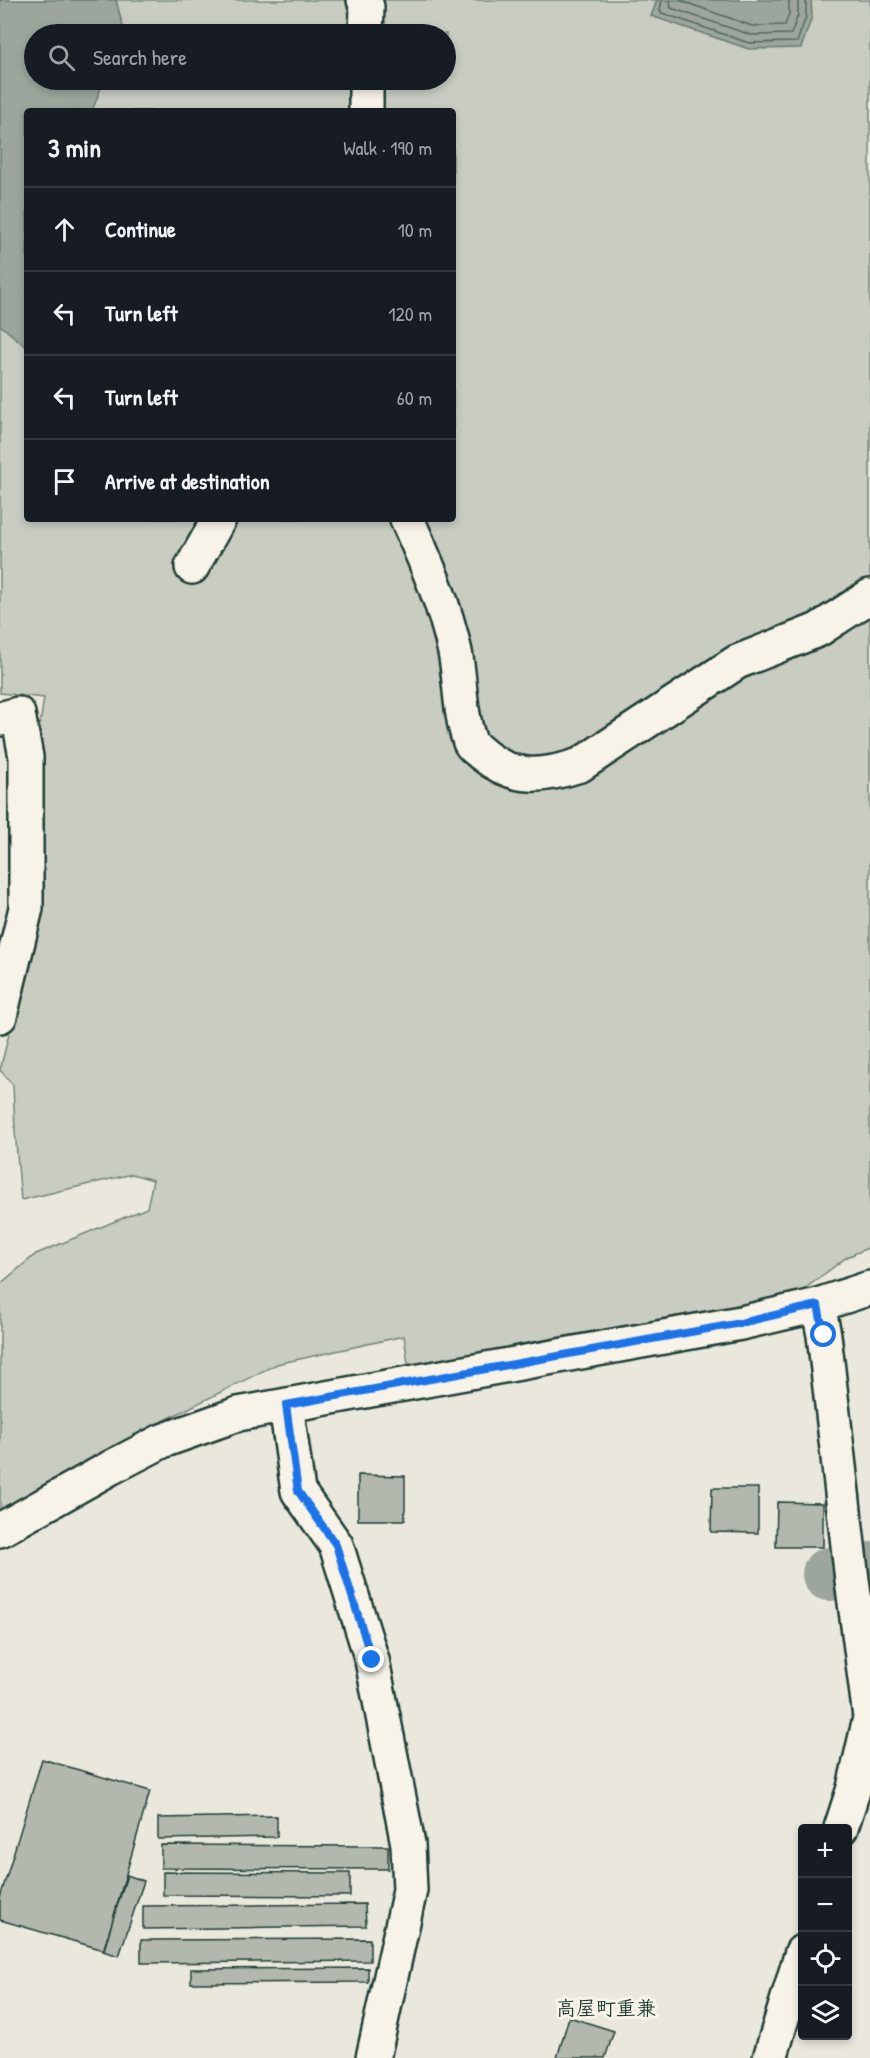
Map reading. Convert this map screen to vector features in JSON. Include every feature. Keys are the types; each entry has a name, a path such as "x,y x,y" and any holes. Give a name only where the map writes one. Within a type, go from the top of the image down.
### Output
{"street":[{"path":"364,0 367,7 366,24"},
{"path":"366,90 366,108"},
{"path":"192,567 217,522"},
{"path":"408,522 441,599 455,653 461,708 471,745 489,759 518,774 552,774 580,765 737,662 818,630 870,596"},
{"path":"0,719 18,714 26,757 26,908 0,1016"},
{"path":"0,1530 162,1441 238,1414 741,1323 818,1305 870,1288"},
{"path":"818,1305 824,1335 870,1718 854,1788 842,1824"},
{"path":"286,1405 298,1491 336,1545 372,1660 408,1844 410,1890 373,2058"},
{"path":"770,2058 798,1965"}],"shaded area":[{"path":"0,0 870,0 870,1247 847,1257 795,1296 409,1370 404,1336 277,1364 173,1416 0,1510 0,1284 36,1254 147,1208 153,1180 132,1174 21,1200 13,1085 0,1070 39,913 39,730 44,698 0,693"}],"water":[{"path":"0,0 116,0 122,24 24,24 24,90 100,90 93,108 24,108 24,345 0,325"},
{"path":"657,0 811,0 812,17 801,48 749,49 651,16"}],"building":[{"path":"358,1475 405,1476 405,1520 358,1520"},
{"path":"712,1488 758,1488 758,1533 711,1532"},
{"path":"777,1502 823,1503 823,1547 776,1547"},
{"path":"42,1759 150,1791 104,1950 0,1920 0,1898"},
{"path":"277,1816 277,1837 158,1839 158,1818"},
{"path":"161,1845 388,1846 388,1869 161,1868"},
{"path":"163,1872 350,1873 350,1896 163,1895"},
{"path":"127,1875 144,1881 119,1956 103,1951"},
{"path":"365,1904 366,1926 143,1929 143,1906"},
{"path":"370,1939 370,1961 141,1963 141,1940"},
{"path":"368,1968 368,1982 191,1983 191,1969"},
{"path":"569,2017 614,2031 605,2058 557,2058"}],"waterway":[{"path":"829,1574 870,1569"}],"district":[{"name":"高屋町重兼","path":"606,2007"}],"route":[{"path":"372,1660 336,1545 298,1491 286,1405 741,1323 818,1305 824,1335"}]}
